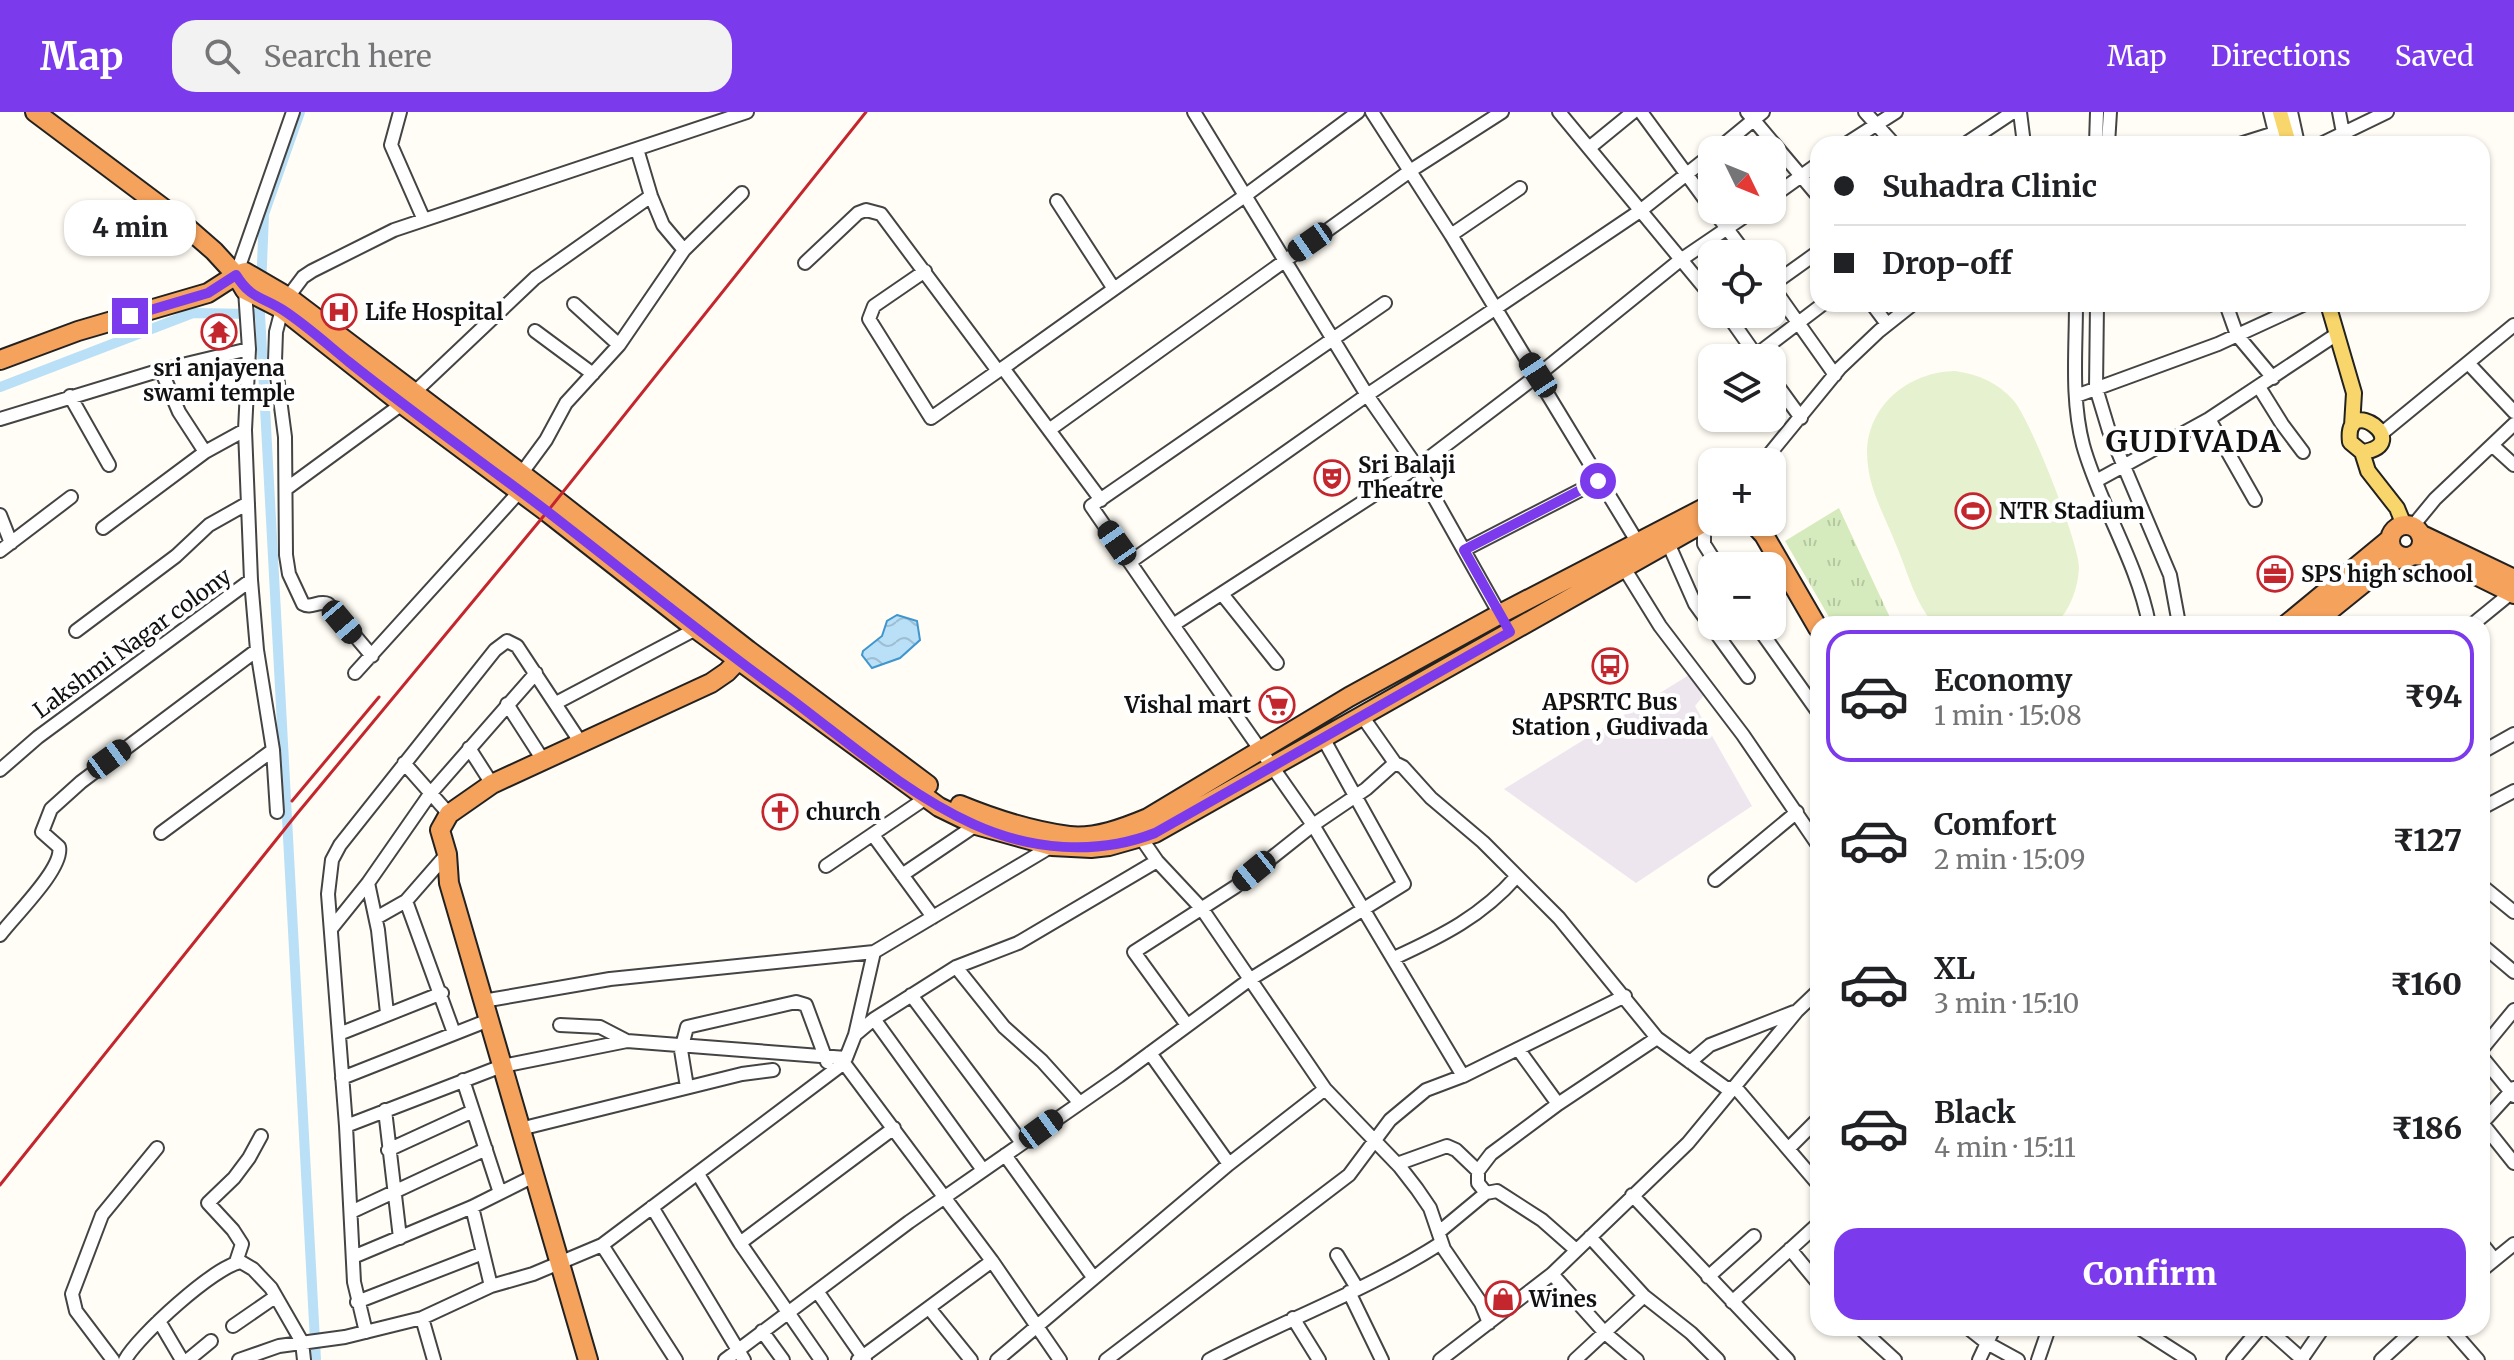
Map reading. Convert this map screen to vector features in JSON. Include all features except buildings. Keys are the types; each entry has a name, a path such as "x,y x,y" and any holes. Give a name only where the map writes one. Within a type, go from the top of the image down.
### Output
{"highway":[{"path":"35,112 175,217 214,251 248,288 280,301 926,798 976,825 1007,836 1052,846 1091,848 1137,831 1274,767 1510,632 1620,561 1638,543 1698,511"},
{"path":"0,360 78,331 208,293 248,288"},
{"path":"520,483 696,629 743,656 933,789 959,804 1013,823 1070,836 1137,831 1349,697 1500,614 1668,543 1698,526"},
{"path":"2407,531 2420,548 2409,556"},
{"path":"2407,531 2392,549 2409,556"},
{"path":"2407,531 2513,589"},
{"path":"2297,616 2407,531"},
{"path":"1765,536 1811,616"},
{"path":"1773,536 1824,616"},
{"path":"2323,616 2391,561 2409,556 2439,557 2513,589"},
{"path":"588,1360 449,883 447,854 440,830 449,814 492,784 711,683 743,656"}],"main road":[{"path":"2280,112 2287,136"},
{"path":"2330,312 2354,393 2379,429 2379,444 2372,450 2362,452"},
{"path":"2354,393 2350,442 2362,452 2368,471 2397,508 2407,531"},
{"path":"2352,426 2358,421 2368,420 2379,429"}],"street":[{"path":"277,812 273,750 257,650 251,580 245,430 249,349 247,320 248,288 293,112"},
{"path":"400,112 391,145 424,220"},
{"path":"372,656 328,604 323,602 305,606 289,574 286,555 285,437 275,361 280,301 312,271 394,230 747,112"},
{"path":"1194,112 1367,395 1417,467 1510,632"},
{"path":"925,271 874,306 869,319 931,418 1358,112"},
{"path":"1372,112 1538,375 1598,481 1638,543"},
{"path":"1049,430 1410,171 1502,112"},
{"path":"1559,112 1698,282"},
{"path":"1589,148 1633,112"},
{"path":"1641,112 1698,189"},
{"path":"1865,112 1887,136"},
{"path":"1857,136 1896,112"},
{"path":"1977,136 2013,112"},
{"path":"2020,112 2023,136"},
{"path":"2096,136 2097,112"},
{"path":"2108,136 2110,112"},
{"path":"2270,112 2276,136"},
{"path":"2291,112 2296,136"},
{"path":"2339,112 2343,133"},
{"path":"2337,136 2387,112"},
{"path":"1731,136 1754,115 1810,186"},
{"path":"637,149 663,225 684,250"},
{"path":"1130,562 1367,395 1640,211 1698,166"},
{"path":"1786,187 1810,170"},
{"path":"1451,235 1520,188"},
{"path":"355,673 520,483 566,403 619,345 684,250 742,193"},
{"path":"286,489 408,399 535,278 651,196"},
{"path":"1057,201 1114,289"},
{"path":"805,263 858,213 866,210 881,214 1101,500"},
{"path":"1723,224 1735,240"},
{"path":"1173,625 1417,467 1538,375 1679,261 1735,224"},
{"path":"1786,276 1810,258"},
{"path":"1385,303 1091,506 1313,825 1463,1076"},
{"path":"574,304 619,345"},
{"path":"1786,306 1835,375"},
{"path":"1771,344 1811,312"},
{"path":"1878,312 1887,324"},
{"path":"1775,448 1835,375 1903,312"},
{"path":"2076,312 2079,426 2096,481 2137,583 2147,616"},
{"path":"2097,312 2096,388 2124,466 2170,575 2178,616"},
{"path":"2229,312 2237,335 2273,378"},
{"path":"2076,396 2159,367 2287,312"},
{"path":"2379,429 2469,364 2514,325"},
{"path":"535,331 593,374"},
{"path":"2096,481 2209,419 2337,334"},
{"path":"0,419 161,370 249,349"},
{"path":"2469,364 2514,412"},
{"path":"161,370 179,412 205,452"},
{"path":"2259,387 2303,452"},
{"path":"70,396 109,465"},
{"path":"1786,397 1801,418"},
{"path":"2209,419 2255,500"},
{"path":"2407,531 2435,499 2514,424"},
{"path":"103,528 205,452 245,430"},
{"path":"2492,445 2514,465"},
{"path":"1464,550 1598,481"},
{"path":"0,551 71,497"},
{"path":"76,631 176,556 209,525 248,503"},
{"path":"0,515 11,543"},
{"path":"1668,543 1695,604 1748,677"},
{"path":"1620,561 1660,626 1810,832"},
{"name":"Lakshmi Nagar colony","path":"0,770 38,737 251,580"},
{"path":"2482,616 2513,589"},
{"path":"1222,594 1277,663"},
{"path":"556,703 696,629"},
{"path":"1767,640 1810,701"},
{"path":"366,1332 357,1302 353,1257 328,879 332,860 361,817 502,644 512,642 581,743"},
{"path":"0,935 43,884 60,857 59,847 42,832 51,809 109,759 257,650"},
{"path":"331,929 368,883 430,794 536,673"},
{"path":"507,704 543,760"},
{"path":"1362,716 1395,763 1483,842 1559,918 1657,1038 1726,1088 1736,1088"},
{"path":"2490,748 2514,734"},
{"path":"725,1360 741,1355 762,1331 786,1313 1249,980 1404,884 1323,738"},
{"path":"469,748 492,784"},
{"path":"161,833 273,750"},
{"path":"404,763 449,814"},
{"path":"1187,1025 1134,952 1235,887 1313,825 1366,789 1395,763"},
{"path":"2490,804 2513,792"},
{"path":"826,866 926,798"},
{"path":"1715,880 1797,812"},
{"path":"902,875 976,825"},
{"path":"1137,831 1157,861 1202,909 1325,1089 1397,1164 1430,1208 1440,1237 1481,1303 1489,1323"},
{"path":"873,835 933,917"},
{"path":"483,1001 610,979 874,952 1052,846"},
{"path":"376,918 406,901 447,854"},
{"path":"855,1035 874,1019 956,967 1018,943 1157,861"},
{"path":"1394,958 1449,933 1500,895 1517,876"},
{"path":"368,883 376,918 387,1013"},
{"path":"2490,892 2514,912"},
{"path":"406,901 454,1033"},
{"path":"239,1360 279,1346 336,1339 422,1318 491,1286 533,1274 602,1245 845,1061 855,1035 874,952"},
{"path":"2490,952 2514,972"},
{"path":"956,967 1004,1027 1042,1061 1079,1102"},
{"path":"339,1034 442,993"},
{"path":"911,995 1022,1143"},
{"path":"1106,1360 1349,1175 1390,1120 1426,1090 1463,1076 1625,996"},
{"path":"1440,1360 1552,1274 1688,1143 1810,999"},
{"path":"687,1087 681,1050 687,1027 796,1002 806,1005 831,1073"},
{"path":"2490,1039 2514,1010"},
{"path":"1690,1062 1710,1045 1797,1011"},
{"path":"874,1019 983,1170"},
{"path":"342,1078 489,1020"},
{"path":"560,1025 600,1027 627,1041"},
{"path":"1486,1193 1478,1183 1478,1171 1491,1154 1558,1104 1657,1038"},
{"path":"346,1126 502,1066 627,1041 845,1061 992,1261 1060,1360"},
{"path":"1518,1049 1558,1104"},
{"path":"1150,1053 1229,1164"},
{"path":"2490,1066 2513,1092 2490,1115"},
{"path":"520,1129 687,1087 773,1070"},
{"path":"463,1080 500,1193"},
{"path":"1736,1088 1810,1174"},
{"path":"997,1360 1229,1164 1325,1089"},
{"path":"385,1110 400,1238"},
{"path":"388,1150 473,1111"},
{"path":"1789,1148 1810,1127"},
{"path":"740,1243 894,1128"},
{"path":"2490,1133 2514,1163"},
{"path":"236,1262 242,1244 208,1203 234,1178 261,1136"},
{"path":"1397,1164 1447,1146 1456,1150 1478,1171"},
{"path":"113,1360 76,1311 72,1294 102,1215 157,1148"},
{"path":"351,1212 486,1149"},
{"path":"1005,1155 1093,1277"},
{"path":"698,1174 786,1313 821,1360"},
{"path":"353,1257 472,1207 534,1176"},
{"path":"1209,1360 1386,1275 1440,1237 1486,1193 1497,1191 1516,1203 1576,1250"},
{"path":"1632,1195 1779,1357"},
{"path":"472,1207 491,1286"},
{"path":"652,1207 741,1355"},
{"path":"1732,1302 1810,1231"},
{"path":"1708,1277 1754,1236"},
{"path":"1590,1237 1644,1296 1691,1333 1718,1360"},
{"path":"602,1245 676,1360"},
{"path":"1790,1249 1810,1273"},
{"path":"2490,1263 2512,1250"},
{"path":"357,1302 483,1253"},
{"path":"2490,1254 2494,1259"},
{"path":"1337,1255 1382,1360"},
{"path":"817,1291 862,1359 992,1261"},
{"path":"125,1360 159,1321 196,1289 236,1262 244,1262 267,1283 306,1342 304,1360"},
{"path":"1552,1274 1605,1333 1637,1360"},
{"path":"1575,1360 1644,1296"},
{"path":"233,1326 275,1297"},
{"path":"929,1308 971,1360"},
{"path":"422,1318 434,1360"},
{"path":"1293,1318 1319,1360"},
{"path":"159,1321 182,1360"},
{"path":"762,1331 783,1360"},
{"path":"1869,1336 1895,1360"},
{"path":"1978,1336 2018,1360"},
{"path":"1979,1360 1990,1336"},
{"path":"2038,1360 2046,1336"},
{"path":"2152,1336 2189,1360"},
{"path":"2233,1360 2253,1336"},
{"path":"2276,1336 2302,1360 2318,1336"},
{"path":"2457,1336 2477,1360"},
{"path":"2381,1360 2405,1337"},
{"path":"188,1360 211,1341"}],"shaded area":[{"path":"1689,675 1704,695 1695,706 1752,806 1636,883 1504,789"}],"green space":[{"path":"1955,371 1988,380 2002,389 2022,413 2053,483 2077,554 2077,584 2062,616 1927,616 1917,597 1872,486 1867,446 1871,429 1889,399 1903,387 1936,373"},
{"path":"1839,508 1889,616 1828,616 1785,541"}],"water":[{"path":"897,615 917,621 920,640 900,658 872,668 862,655 863,651 882,636 887,621"}],"waterway":[{"path":"300,112 264,214 260,314 316,1360"},
{"path":"0,387 193,313 254,314"}],"railway":[{"path":"0,1185 296,815 547,512 866,112"},
{"path":"292,801 379,697"}],"place":[{"name":"Life Hospital","path":"339,312"},
{"name":"sri anjayena swami temple","path":"219,332"},
{"name":"Sri Balaji Theatre","path":"1332,478"},
{"name":"NTR Stadium","path":"1973,511"},
{"name":"SPS high school","path":"2275,574"},
{"name":"APSRTC Bus Station , Gudivada","path":"1610,666"},
{"name":"Vishal mart","path":"1277,705"},
{"name":"church","path":"780,812"},
{"name":"Wines","path":"1503,1299"}],"district":[{"name":"GUDIVADA","path":"2194,441"}],"route":[{"path":"130,316 208,293 236,275 245,290 282,309 739,662 926,798 976,825 1052,846 1109,846 1155,833 1510,632 1464,550 1598,481"}]}
